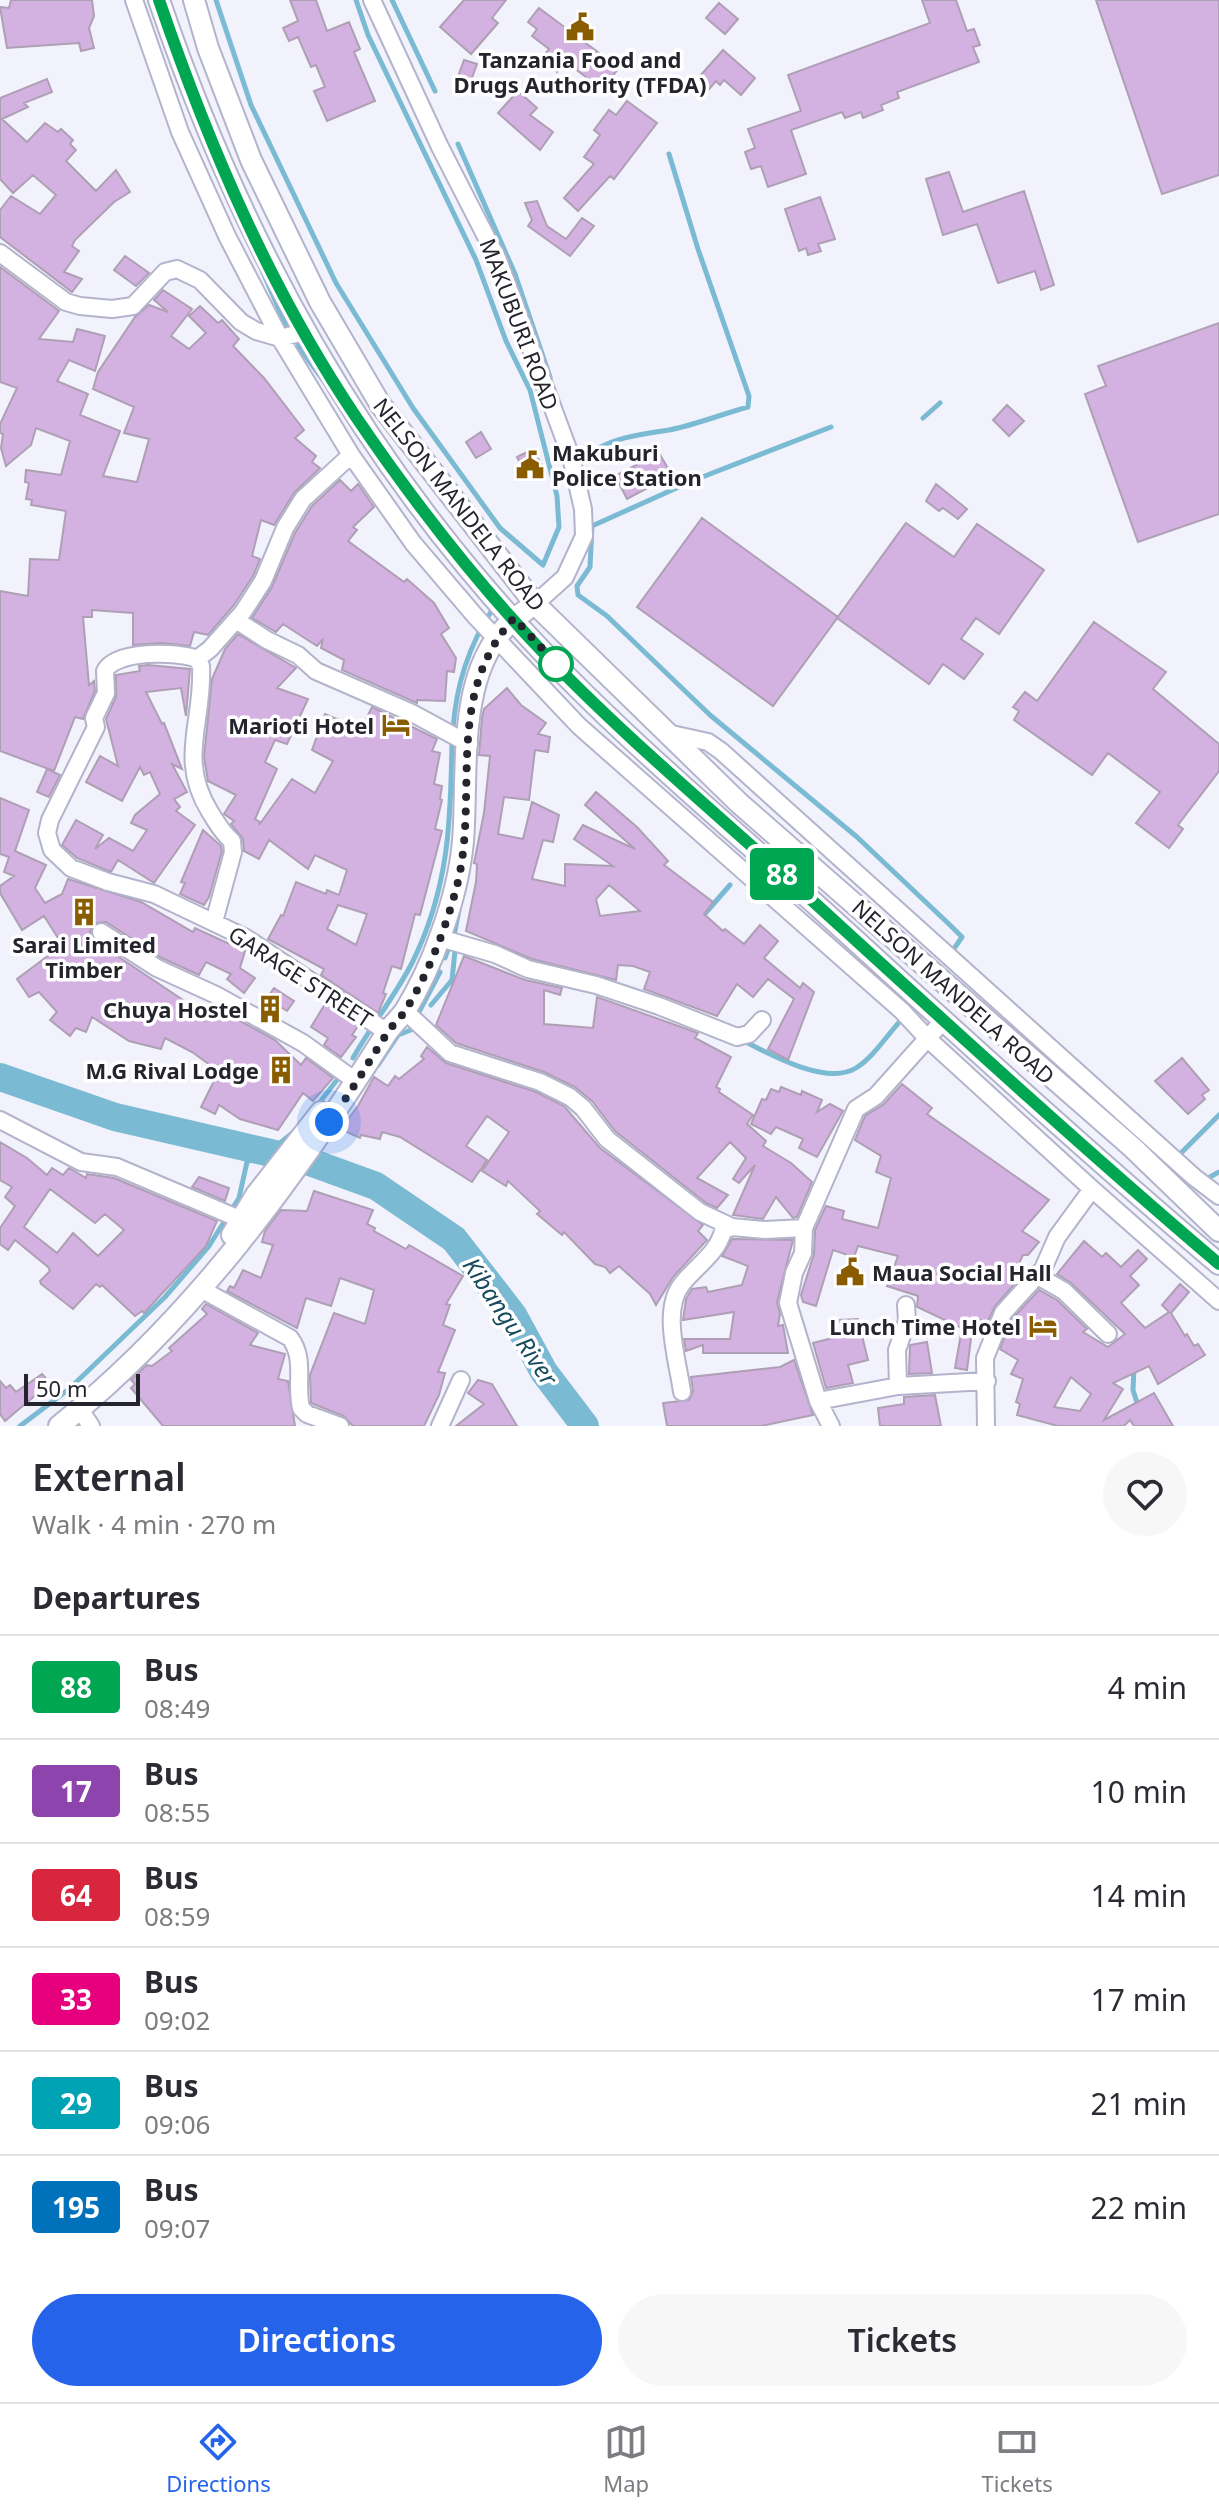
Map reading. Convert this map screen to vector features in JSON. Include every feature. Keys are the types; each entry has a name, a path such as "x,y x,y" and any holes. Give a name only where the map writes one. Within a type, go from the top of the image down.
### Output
{"main road":[{"name":"NELSON MANDELA ROAD","path":"159,0 187,82 224,174 304,332 355,416 479,580 539,648 669,772 943,1021 1219,1264"},
{"name":"NELSON MANDELA ROAD","path":"194,0 208,48 251,160 320,302 380,404 535,604 665,733 769,830 1133,1148 1219,1231"},
{"path":"308,1138 371,1061 387,1032 405,1011 440,938 456,890 463,842 471,711 479,678 496,638 514,618 535,604"},
{"path":"59,1426 159,1337 207,1282 350,1077 371,1061"},
{"path":"207,1282 219,1255 242,1220 263,1199"}],"street":[{"path":"134,0 180,132 227,236 280,338 351,455 413,543 579,726 902,1011 928,1039 1219,1301"},
{"name":"MAKUBURI ROAD","path":"372,0 440,147 498,260 571,457 583,509 584,536 565,577 535,604"},
{"path":"0,253 66,302 101,309 133,306 165,272 177,269 200,280 241,322 256,331 280,338 304,332"},
{"path":"197,659 236,620 263,581 285,528 303,499 351,455"},
{"path":"236,620 298,655 316,671 412,713 469,744"},
{"name":"GARAGE STREET","path":"214,922 233,852 232,841 223,834 200,797 192,770 201,666 197,659 173,654 137,656 108,665 105,671 106,693 94,718 96,727 50,820 47,833 52,850 71,868 154,894 214,922 313,980 387,1032"},
{"path":"665,733 708,742 721,751 1194,1177 1219,1196"},
{"path":"101,932 157,968 216,995 303,1043 350,1077"},
{"path":"440,938 495,954 528,969 596,985 737,1037 749,1034 762,1020"},
{"path":"405,1011 450,1053 540,1082 570,1097 583,1108 607,1139 700,1212 732,1227 765,1230 804,1228"},
{"path":"831,1426 818,1401 788,1303 794,1273 803,1253 804,1228 856,1109 876,1096 943,1021"},
{"path":"0,1120 81,1162 117,1167 242,1220"},
{"path":"986,1426 985,1358 1003,1313 1043,1269 1057,1237 1092,1189"},
{"path":"682,1392 670,1328 675,1299 679,1287 718,1248 723,1231 732,1227"},
{"path":"1036,1275 1064,1291 1108,1334"},
{"path":"207,1282 290,1338 299,1358 301,1408 307,1414 340,1426"},
{"path":"898,1386 897,1350 907,1321 906,1305"},
{"path":"440,1426 461,1380"},
{"path":"818,1401 898,1386 987,1381"},
{"path":"79,1408 91,1426"}],"building":[{"path":"11,0 92,0 94,16 89,28 94,48 81,51 79,43 7,48 0,7 9,8"},
{"path":"290,0 316,0 327,31 349,22 360,49 354,52 375,101 327,121 314,91 325,87 316,65 311,67 298,37 289,41 283,28 298,21"},
{"path":"464,0 506,0 492,18 498,23 471,54 440,27"},
{"path":"922,0 956,0 967,31 974,29 980,45 973,47 979,62 897,92 899,98 881,105 883,110 863,118 861,112 845,118 842,112 791,130 806,174 768,187 761,166 751,169 745,152 755,148 748,129 801,111 788,75 930,23"},
{"path":"1096,0 1219,0 1219,175 1162,194"},
{"path":"719,3 738,19 725,34 706,18"},
{"path":"539,8 619,68 602,89 566,62 557,72 545,54 549,49 532,36 537,29 528,22"},
{"path":"723,50 755,78 741,95 724,80 720,85 716,81 704,95 692,85"},
{"path":"464,60 477,64 469,86 456,82"},
{"path":"47,79 52,92 24,103 28,107 2,119 27,142 45,123 58,132 61,129 73,140 70,144 76,150 66,161 96,191 116,170 130,192 114,202 75,240 72,246 79,251 64,272 82,279 72,292 0,237 0,210 11,196 40,214 56,195 33,175 13,193 0,179 0,98"},
{"path":"518,91 537,108 530,115 553,132 540,150 498,113"},
{"path":"627,101 657,123 614,179 610,176 578,211 564,198 594,164 584,157 600,135 594,130 609,110 616,115"},
{"path":"949,172 963,212 1024,191 1054,285 1041,290 1035,271 998,283 977,224 943,235 926,179"},
{"path":"820,197 835,239 818,244 821,251 808,255 806,248 799,251 785,209"},
{"path":"537,201 547,226 566,239 582,218 594,226 570,256 528,226 532,220 525,203"},
{"path":"125,256 149,273 136,286 114,270"},
{"path":"0,267 59,311 39,339 73,342 77,329 105,336 95,371 69,360 57,381 88,394 80,415 120,431 103,476 137,482 149,439 124,433 134,407 93,389 98,372 135,317 149,305 168,312 154,300 163,290 192,309 171,336 189,349 206,333 189,316 200,306 218,323 222,320 239,339 233,346 264,378 304,430 295,438 316,456 312,462 320,468 294,493 274,525 261,520 252,556 260,559 253,576 234,605 208,635 194,632 190,646 162,643 133,645 133,613 92,610 92,617 83,617 89,685 94,681 95,691 83,719 75,717 54,771 0,751 0,591 28,596 30,559 59,560 66,511 31,505 32,500 26,499 29,483 25,482 26,470 61,475 70,441 36,428 31,445 6,466 1,448 3,434 0,433 0,424 17,388 0,382"},
{"path":"1219,323 1219,514 1138,542 1085,394 1106,386 1098,366"},
{"path":"1007,405 1024,421 1009,436 993,420"},
{"path":"481,432 491,449 476,458 466,442"},
{"path":"533,449 543,467 526,475 517,457"},
{"path":"659,453 672,475 627,499 615,476"},
{"path":"340,480 351,491 358,484 374,507 353,527 357,530 348,541 404,582 407,579 434,603 449,628 441,634 456,658 454,672 447,671 445,701 417,700 417,703 342,670 344,660 321,648 323,639 317,646 283,624 276,632 252,618 272,587 295,533 312,506"},
{"path":"936,484 967,509 958,519 926,501"},
{"path":"702,518 838,617 773,706 637,607"},
{"path":"906,523 954,557 977,524 1044,570 999,634 976,618 961,639 983,654 964,679 943,664 929,684 837,618"},
{"path":"1094,622 1166,672 1153,689 1219,744 1219,771 1178,825 1183,829 1169,848 1136,823 1160,792 1108,753 1092,775 1014,720 1019,711 1013,707 1025,692 1037,701"},
{"path":"238,634 296,668 277,688 308,699 287,744 275,740 265,762 277,769 255,819 260,822 259,825 292,779 315,793 333,761 312,750 325,714 361,729 372,707 437,739 432,751 440,753 434,784 442,786 442,800 435,829 442,831 420,915 415,914 401,969 392,966 378,1013 321,975 324,969 268,939 283,916 296,882 326,894 327,890 339,895 347,870 315,855 308,869 269,840 259,859 244,851 243,839 231,824 234,821 224,814 236,795 208,781 204,757 212,679 225,649","holes":["338,905 367,914 356,945 327,929"]},
{"path":"139,666 190,669 186,716 181,688 146,692 164,723 182,769 172,764 187,792 174,799 180,807 176,811 195,825 154,883 118,860 111,872 77,858 62,845 76,820 103,835 95,849 109,838 133,851 147,830 131,823 135,815 160,794 150,772 144,775 140,767 122,801 86,782 100,756 118,766 106,719 116,697 116,675 140,671"},
{"path":"507,688 521,705 546,723 538,734 550,737 548,752 535,750 529,800 504,797 498,834 523,839 532,802 559,815 553,842 543,840 532,879 565,886 565,864 613,866 574,839 583,825 635,849 585,805 596,792 637,827 668,861 664,865 713,902 704,914 723,931 725,929 744,944 760,925 778,941 764,958 800,988 803,983 814,992 788,1060 768,1049 794,999 768,979 753,997 737,984 717,1016 644,989 650,972 633,966 618,965 616,980 532,959 466,931 476,882 477,864 474,863 484,813 490,756 479,755 484,709","holes":["609,885 640,911 600,916 596,899"]},
{"path":"47,769 60,775 49,797 37,792"},
{"path":"0,798 29,810 15,851 46,865 35,888 45,903 62,894 68,879 141,902 193,932 195,928 245,951 240,968 255,978 244,993 227,979 231,974 206,962 199,975 162,958 106,922 95,923 90,931 95,941 183,1000 178,1007 205,1021 213,1007 222,1011 275,1040 301,1065 306,1058 333,1078 313,1101 303,1093 278,1130 240,1119 219,1105 215,1114 201,1107 214,1081 204,1073 210,1065 192,1052 165,1038 161,1049 129,1041 92,1017 86,1032 76,1028 70,1036 50,1020 57,1012 39,992 29,997 17,979 53,952 49,948 58,938 44,916 22,930 0,893 0,886 14,876 4,872 9,857 0,854"},
{"path":"203,830 221,846 222,851 204,905 180,894 185,883 181,882"},
{"path":"464,956 525,980 562,988 560,995 544,990 544,1024 593,1028 597,997 698,1033 695,1038 731,1057 716,1087 720,1089 719,1092 753,1115 747,1124 766,1141 763,1146 791,1163 812,1182 797,1217 793,1218 776,1197 763,1219 733,1215 755,1165 739,1183 733,1179 746,1158 730,1142 697,1178 728,1195 717,1208 706,1203 615,1131 592,1101 575,1087 544,1072 456,1043 436,1025"},
{"path":"274,988 294,1001 287,1011 267,998"},
{"path":"325,1004 358,1026 352,1035 356,1037 341,1057 324,1045 328,1038 311,1027"},
{"path":"427,1047 446,1063 536,1092 564,1106 600,1148 703,1225 698,1231 707,1240 673,1277 656,1305 650,1294 619,1266 610,1273 605,1267 595,1264 564,1232 562,1235 537,1214 540,1211 508,1181 506,1186 482,1171 509,1132 487,1116 466,1146 487,1160 472,1182 400,1137 382,1132 380,1139 361,1135 360,1138 340,1129 358,1106 374,1077 388,1086 395,1076 399,1079 424,1059 421,1056"},
{"path":"1182,1058 1209,1090 1202,1095 1205,1099 1188,1114 1155,1081"},
{"path":"902,1084 932,1108 927,1114 1049,1200 1022,1231 1039,1242 1028,1255 1023,1255 1013,1276 1019,1279 995,1306 987,1323 979,1319 972,1331 967,1370 955,1368 962,1328 917,1307 918,1296 887,1286 898,1256 858,1246 854,1257 833,1250 816,1306 803,1302 801,1295 814,1254 815,1230 826,1206 844,1211 842,1219 878,1228 891,1178 876,1172 881,1156 855,1140 865,1116 884,1104"},
{"path":"781,1087 801,1095 802,1091 822,1100 817,1112 830,1104 843,1111 817,1157 799,1148 803,1139 776,1127 771,1134 751,1124 762,1099 766,1100 771,1089 779,1092"},
{"path":"0,1142 27,1158 47,1175 52,1168 63,1175 69,1168 86,1178 87,1174 114,1178 217,1221 206,1246 144,1313 142,1311 135,1316 102,1285 96,1284 73,1309 41,1284 40,1281 50,1271 48,1267 15,1240 8,1250 0,1244 0,1228 15,1206 5,1197 12,1187 0,1180","holes":["50,1189 95,1223 105,1214 124,1230 98,1256 73,1233 57,1253 24,1227"]},
{"path":"199,1177 229,1188 225,1201 192,1187"},
{"path":"314,1191 373,1210 367,1224 375,1228 374,1231 406,1249 409,1245 463,1276 446,1304 450,1305 443,1325 455,1330 438,1372 445,1373 439,1395 424,1426 353,1426 344,1416 311,1403 310,1375 334,1313 365,1324 374,1290 340,1278 331,1306 306,1298 297,1328 227,1291 230,1286 234,1288 243,1270 261,1278 273,1245 262,1242 265,1231 281,1210 307,1211"},
{"path":"732,1239 793,1240 777,1302 780,1314 778,1326 783,1325 788,1353 703,1353 703,1345 686,1351 684,1339 730,1339 734,1312 683,1320 686,1299 692,1289 706,1287 708,1292 742,1285 748,1266 722,1256"},
{"path":"1084,1241 1102,1257 1106,1253 1121,1267 1138,1250 1147,1259 1130,1276 1139,1285 1121,1303 1145,1328 1169,1312 1162,1305 1180,1284 1189,1292 1171,1313 1185,1336 1187,1334 1194,1346 1198,1344 1205,1355 1158,1384 1149,1366 1113,1383 1123,1389 1104,1420 1154,1393 1173,1426 1134,1426 1130,1420 1124,1426 1058,1426 1017,1415 1020,1404 1016,1402 1023,1379 1011,1374 1018,1360 1000,1349 1012,1319 1039,1290 1057,1300 1087,1329 1083,1332 1108,1347 1125,1334 1071,1283 1057,1274","holes":["1071,1377 1091,1394 1080,1411 1054,1407"]},
{"path":"206,1304 258,1333 250,1345 285,1354 278,1379 288,1381 295,1426 163,1426 131,1388 135,1384 131,1380 147,1365 152,1366 172,1351 169,1348 207,1314 202,1309"},
{"path":"858,1319 868,1360 848,1365 853,1383 826,1388 813,1343 844,1335 840,1320"},
{"path":"927,1342 932,1373 909,1374 910,1345"},
{"path":"794,1360 813,1415 761,1426 667,1426 663,1403 689,1400 693,1391 691,1377 780,1367"},
{"path":"42,1374 50,1383 5,1421 0,1414 0,1381 16,1392"},
{"path":"478,1380 492,1384 517,1426 456,1426 484,1404 468,1393"},
{"path":"935,1395 941,1426 880,1426 878,1408 904,1404 904,1397"}],"waterway":[{"path":"216,0 251,105 336,283 413,408 500,528 543,565 559,527 557,496 530,390 506,341 476,260 368,35 356,0"},
{"path":"392,0 435,91"},
{"path":"458,144 515,274 550,377"},
{"path":"580,459 623,438 679,428 748,407 749,396 669,154"},
{"path":"262,270 287,328"},
{"path":"298,346 326,384"},
{"path":"923,418 940,403"},
{"path":"831,427 692,481 592,526 590,567 577,586 578,595 607,616 710,715 857,837 951,926 962,937 951,953"},
{"path":"453,729 460,682 476,638 492,610 488,605"},
{"path":"353,1058 412,963 434,908 449,826 452,739"},
{"path":"702,917 730,885"},
{"path":"454,936 459,910"},
{"path":"445,958 449,947"},
{"path":"431,1005 452,980 458,947"},
{"path":"419,1012 440,972"},
{"path":"744,1041 799,1066 815,1071 844,1073 869,1058 904,1017"},
{"path":"378,1065 398,1035 416,1028"},
{"path":"316,1107 340,1076"},
{"name":"Kibangu River","path":"0,1077 115,1117 310,1162 376,1186 454,1239 513,1315 544,1372 585,1426"},
{"path":"1177,1157 1219,1115"},
{"path":"20,1426 69,1389 165,1297 209,1246 239,1198 247,1162 268,1153 296,1130"},
{"path":"1203,1181 1219,1172"},
{"path":"1134,1368 1133,1390 1139,1409"}],"bus line":[{"name":"88","path":"159,0 187,82 224,174 304,332 355,416 479,580 539,648 669,772 943,1021 1219,1264"}],"place":[{"name":"Tanzania Food and Drugs Authority (TFDA)","path":"580,27"},
{"name":"Makuburi Police Station","path":"530,465"},
{"name":"Marioti Hotel","path":"396,725"},
{"name":"Sarai Limited Timber","path":"84,912"},
{"name":"Chuya Hostel","path":"270,1009"},
{"name":"M.G Rival Lodge","path":"281,1070"},
{"name":"Maua Social Hall","path":"850,1272"},
{"name":"Lunch Time Hotel","path":"1043,1326"}],"route":[{"path":"329,1122 357,1083 387,1032 405,1011 440,938 456,890 463,842 471,711 482,664 496,638 514,618 560,668 556,664"}]}
